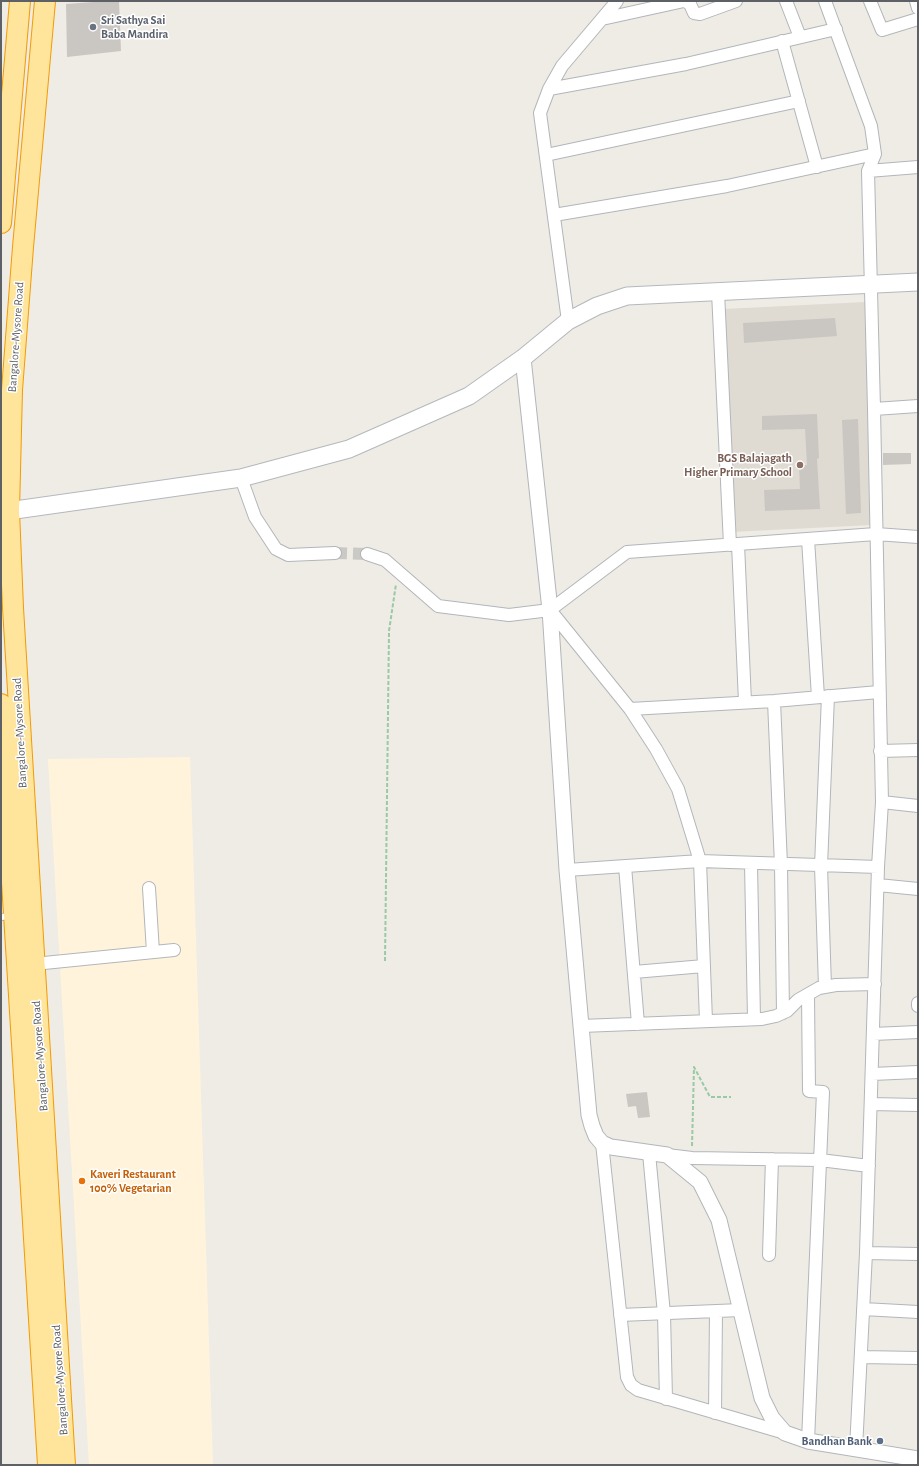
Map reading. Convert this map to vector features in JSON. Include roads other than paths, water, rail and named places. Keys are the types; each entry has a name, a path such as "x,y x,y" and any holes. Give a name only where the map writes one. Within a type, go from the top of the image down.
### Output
{"highway":[{"path":"1,223 6,102 20,1"},
{"name":"Bangalore-Mysore Road","path":"45,1 23,247 12,390 5,511 13,616 16,852 8,916 48,1465"},
{"name":"Bangalore-Mysore Road","path":"1,704 5,826 16,852 34,964 65,1465"}],"main road":[{"path":"5,511 241,478 349,449 469,396 523,358 568,321 597,306 627,296 918,282"}],"street":[{"path":"568,321 540,113 549,89 562,66 617,1"},
{"path":"602,19 684,1 690,4 694,13 700,14 736,1"},
{"path":"786,1 800,37"},
{"path":"826,1 871,126 875,154 868,171 882,802 878,867 874,1034 864,1309 856,1449"},
{"path":"870,1 882,30 918,19"},
{"path":"916,1 918,8"},
{"path":"549,89 686,64 836,29"},
{"path":"782,41 817,167"},
{"path":"546,155 799,101"},
{"path":"554,216 727,186 875,154"},
{"path":"868,171 918,167"},
{"path":"718,292 745,702"},
{"path":"523,358 550,610 567,870 589,1115 596,1136 602,1143 611,1147 692,1158 820,1160 869,1166"},
{"path":"874,409 918,406"},
{"path":"241,478 255,516 276,549 288,555 335,553"},
{"path":"367,554 385,560 438,606 509,615 550,610 627,552 876,534 918,537"},
{"path":"808,539 823,697 821,866 825,987"},
{"path":"550,610 630,709 656,749 678,789 700,861 706,1021"},
{"path":"630,709 774,701 879,692"},
{"path":"774,701 781,865 783,1013"},
{"path":"880,751 918,750"},
{"path":"882,802 918,806"},
{"path":"567,870 700,861 781,865 878,867"},
{"path":"752,864 754,1019"},
{"path":"626,866 638,1024"},
{"path":"878,884 918,889"},
{"path":"149,888 153,952"},
{"path":"34,964 174,950"},
{"path":"634,972 704,966"},
{"path":"581,1026 754,1019 776,1016 783,1013 819,988 875,984"},
{"path":"808,995 809,1090 823,1092 808,1440"},
{"path":"874,1034 918,1032"},
{"path":"872,1074 918,1072"},
{"path":"871,1104 918,1105"},
{"path":"602,1143 627,1377 631,1385 638,1390 666,1399 808,1440 918,1459"},
{"path":"649,1153 664,1314 666,1399"},
{"path":"667,1155 700,1182 718,1220 762,1398 772,1418 785,1433"},
{"path":"769,1255 772,1159"},
{"path":"866,1253 918,1254"},
{"path":"864,1309 918,1312"},
{"path":"620,1316 741,1310"},
{"path":"716,1311 716,1413"},
{"path":"861,1357 918,1358"}],"tunnel":[{"path":"335,553 367,554"}],"place":[{"name":"Sri Sathya Sai Baba Mandira","path":"93,27"},
{"name":"BGS Balajagath Higher Primary School","path":"800,465"},
{"name":"Kaveri Restaurant 100% Vegetarian","path":"82,1181"},
{"name":"Bandhan Bank","path":"880,1441"}]}
